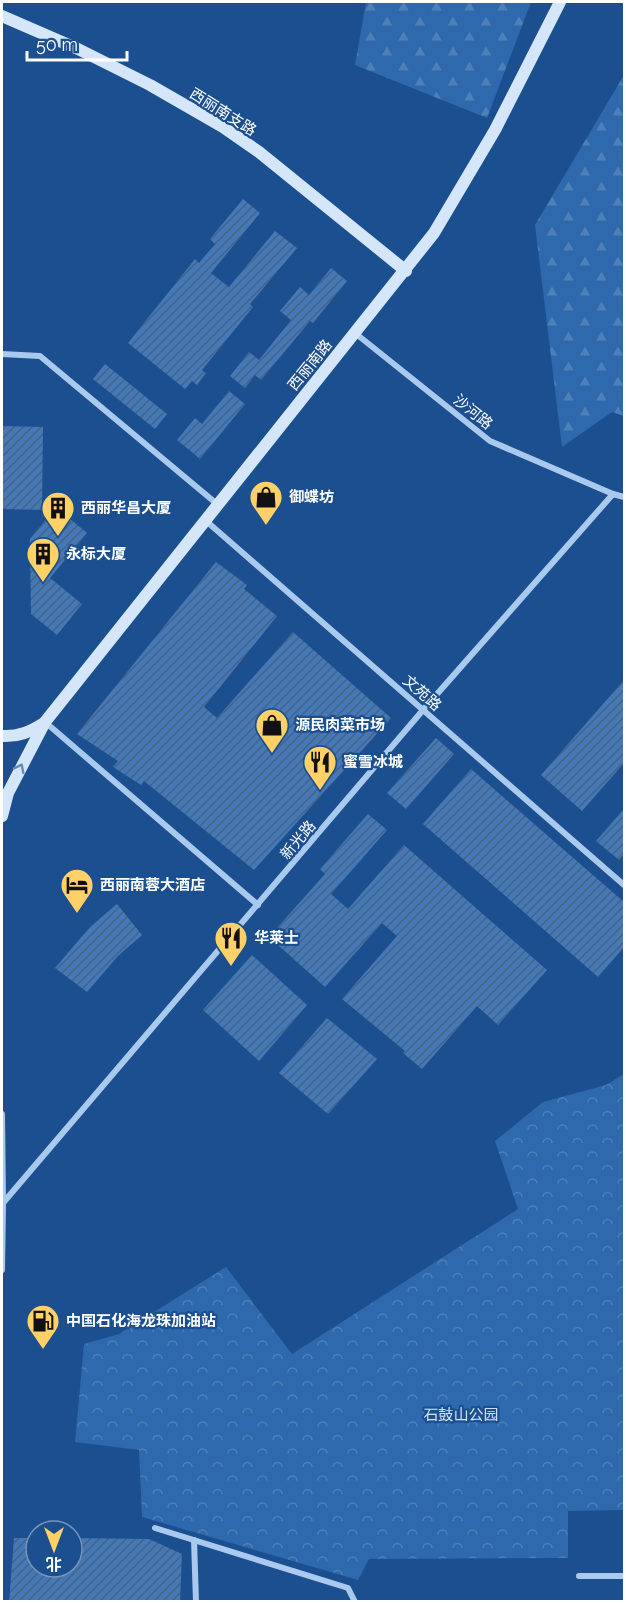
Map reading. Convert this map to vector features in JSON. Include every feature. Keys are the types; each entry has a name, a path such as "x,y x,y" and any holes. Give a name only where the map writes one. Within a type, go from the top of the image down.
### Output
{"street":[{"name":"西丽南路","path":"2,816 8,793 45,722 434,233 495,130 560,2"},
{"name":"西丽南支路","path":"2,16 78,49 150,85 223,127 259,152 406,271"},
{"name":"沙河路","path":"356,333 490,441 624,497"},
{"path":"2,354 40,356 217,504"},
{"name":"新光路","path":"3,1203 423,710 613,494"},
{"name":"文苑路","path":"204,520 624,885"},
{"name":"西丽南路","path":"2,736 18,736 32,731 45,722"},
{"path":"45,722 258,905"},
{"path":"2,1114 2,1270"},
{"path":"155,1528 348,1588 355,1602"},
{"path":"194,1540 196,1602"},
{"path":"579,1576 624,1576"}],"green space":[{"path":"366,2 531,2 487,118 355,65"},
{"path":"624,75 624,416 612,412 562,447 535,225"},
{"name":"石鼓山公园","path":"624,1074 624,1510 568,1511 568,1558 369,1559 358,1580 142,1517 139,1450 75,1442 84,1344 119,1334 226,1267 292,1354 518,1209 495,1141 543,1102 606,1085"}],"building":[{"path":"243,199 260,213 211,273 229,287 275,231 297,248 250,304 253,307 202,370 206,373 197,385 192,381 185,389 128,343 195,259 199,263 215,244 210,239"},
{"path":"331,268 347,281 313,323 310,321 261,380 255,375 245,388 230,376 249,352 259,360 291,320 280,311 300,287 309,295"},
{"path":"105,364 167,414 155,429 93,379"},
{"path":"229,391 245,404 200,459 177,440 195,418 202,424"},
{"path":"2,426 43,427 42,510 2,509"},
{"path":"56,507 87,533 50,578 82,604 57,635 31,614 30,539"},
{"path":"216,562 247,585 244,589 277,616 204,707 217,718 293,632 391,718 254,870 144,781 141,785 113,767 118,761 77,734"},
{"path":"624,680 624,763 582,811 541,775"},
{"path":"436,738 454,754 406,809 387,793"},
{"path":"471,769 624,902 624,947 598,977 423,824"},
{"path":"624,809 624,854 619,860 596,841"},
{"path":"368,814 387,830 331,894 348,909 404,845 547,970 498,1025 477,1006 422,1069 403,1053 405,1051 342,999 397,936 382,923 325,987 269,937 325,874 320,869"},
{"path":"117,904 142,935 118,956 87,992 55,968 90,927"},
{"path":"252,955 307,1005 259,1061 203,1010"},
{"path":"327,1018 377,1059 328,1114 279,1073"},
{"path":"14,1538 24,1538 24,1579 84,1579 84,1538 149,1539 182,1554 180,1602 9,1602"}],"place":[{"name":"御蝶坊","path":"266,526"},
{"name":"西丽华昌大厦","path":"58,537"},
{"name":"永标大厦","path":"43,583"},
{"name":"源民肉菜市场","path":"272,754"},
{"name":"蜜雪冰城","path":"320,791"},
{"name":"西丽南蓉大酒店","path":"77,914"},
{"name":"华莱士","path":"231,967"},
{"name":"中国石化海龙珠加油站","path":"43,1350"}]}
